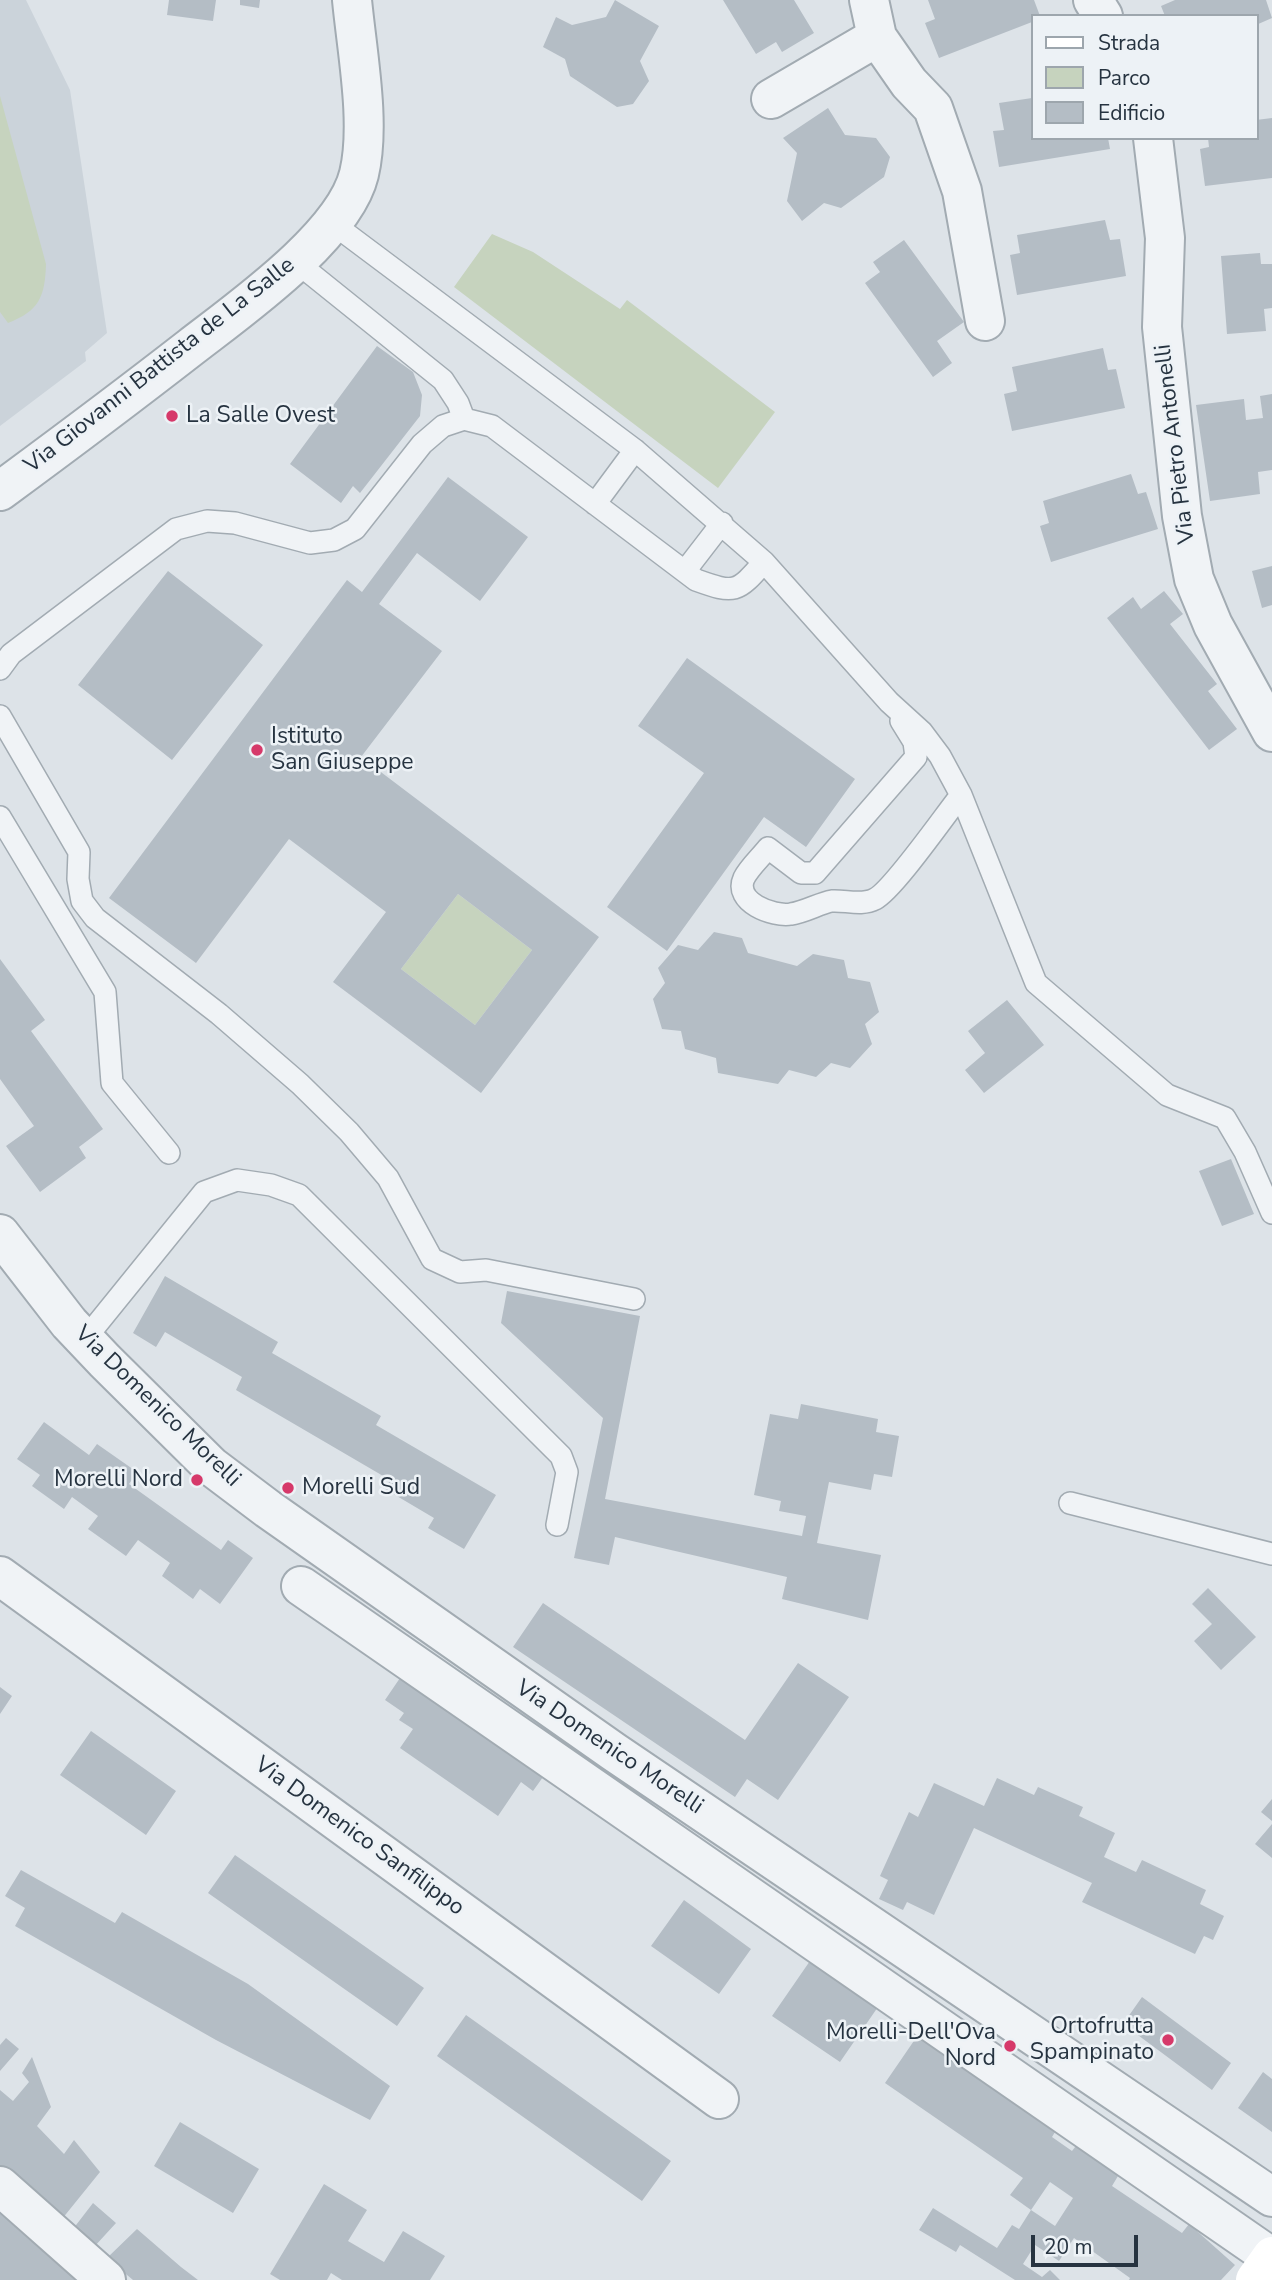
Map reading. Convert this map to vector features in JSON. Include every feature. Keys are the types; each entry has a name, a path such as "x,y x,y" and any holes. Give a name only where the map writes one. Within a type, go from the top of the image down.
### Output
{"main road":[{"path":"1255,2280 1272,2257"}],"street":[{"name":"Via Giovanni Battista de La Salle","path":"0,491 159,373 273,282 332,223 350,197 359,175 363,146 363,117 352,0"},
{"path":"869,0 877,37 909,83 933,108 962,191 985,321"},
{"path":"771,99 877,37"},
{"name":"Via Pietro Antonelli","path":"1153,140 1165,237 1162,327 1182,516 1194,579 1213,625 1272,732"},
{"name":"Via Domenico Morelli","path":"0,1234 69,1323 211,1466 614,1752 1272,2197"},
{"name":"Via Domenico Sanfilippo","path":"0,1576 719,2099"},
{"path":"301,1586 1272,2257"},
{"path":"0,2186 106,2280"}],"lane":[{"path":"332,223 635,450 764,562 889,702 922,732 940,755 961,795 1036,983 1167,1095 1225,1118 1245,1152 1272,1213"},
{"path":"295,261 443,380 458,403 464,419"},
{"path":"0,669 11,654 176,529 207,520 235,523 310,543 334,540 355,529 422,444 443,426 464,419 492,426 696,580 726,590 744,585 764,562"},
{"path":"595,504 635,450"},
{"path":"685,571 722,523"},
{"path":"889,702 914,742 916,757 815,873 801,873 768,848 743,880 743,891 753,905 770,913 789,915 814,909 830,901 874,900 890,886 961,795"},
{"path":"0,716 79,852 78,879 82,901 95,918 219,1014 349,1132 388,1178 432,1259 460,1272 486,1270 634,1299"},
{"path":"0,817 105,992 112,1083 169,1153"},
{"path":"85,1339 204,1192 237,1180 271,1185 299,1195 561,1456 567,1472 557,1525"},
{"path":"1070,1503 1272,1554"}],"shaded area":[{"path":"0,0 26,0 70,90 107,333 85,352 86,361 0,426"}],"green space":[{"path":"0,96 46,264 44,285 38,301 27,313 8,323 0,312"},
{"path":"492,234 533,252 620,309 627,300 775,412 718,488 454,287"},
{"path":"458,894 532,950 475,1025 401,969"}],"building":[{"path":"169,0 216,0 213,21 167,15"},
{"path":"240,0 260,0 259,8 240,5"},
{"path":"615,0 659,26 640,61 649,81 633,104 617,107 570,76 565,59 543,47 556,17 572,25 606,17"},
{"path":"723,0 794,0 814,33 782,52 776,42 756,54"},
{"path":"928,0 1034,0 1039,14 1030,14 1030,23 939,58 925,23 935,19"},
{"path":"1175,0 1266,0 1272,18 1258,24 1258,14 1164,14 1161,6"},
{"path":"1030,98 1030,140 1108,140 1110,149 999,167 993,131 1004,130 999,103"},
{"path":"828,108 845,135 876,138 890,157 884,177 841,208 824,203 802,221 787,201 797,153 783,138"},
{"path":"1272,118 1272,178 1205,186 1200,149 1209,147 1208,140 1258,140 1258,120"},
{"path":"1105,220 1110,240 1120,239 1126,276 1017,295 1010,255 1020,253 1017,235"},
{"path":"904,240 964,322 937,341 952,363 933,377 865,283 880,272 873,262"},
{"path":"1260,253 1261,264 1272,264 1272,308 1264,309 1266,331 1227,334 1221,256"},
{"path":"377,346 413,372 422,395 420,416 360,493 353,486 341,503 290,464"},
{"path":"1103,348 1108,370 1116,369 1125,408 1012,431 1004,394 1017,391 1012,367"},
{"path":"1272,394 1272,470 1258,472 1260,494 1210,501 1196,405 1244,399 1246,420 1263,418 1260,396"},
{"path":"1131,474 1138,494 1146,492 1158,529 1051,562 1040,526 1049,523 1043,501"},
{"path":"448,477 528,537 480,601 417,553 379,604 442,651 361,757 599,937 481,1093 333,982 386,912 289,839 196,963 109,898 347,580 362,592","holes":["458,894 532,950 475,1025 401,969"]},
{"path":"1272,566 1272,605 1262,608 1252,571"},
{"path":"168,571 263,645 172,760 78,685"},
{"path":"1164,591 1183,614 1170,624 1217,684 1208,691 1237,729 1209,750 1107,618 1133,597 1141,609"},
{"path":"687,658 855,779 806,847 764,817 667,951 607,907 704,773 638,726"},
{"path":"714,932 742,938 748,953 797,966 813,954 844,960 848,978 870,982 879,1012 865,1024 872,1044 850,1068 831,1063 816,1077 789,1070 778,1084 718,1073 716,1058 685,1049 681,1031 662,1029 653,999 665,983 658,968 678,945 698,950"},
{"path":"0,959 45,1020 31,1031 103,1129 79,1147 86,1158 40,1192 6,1146 34,1126 0,1079"},
{"path":"1007,1000 1044,1045 984,1093 965,1070 985,1053 968,1031"},
{"path":"1231,1159 1254,1214 1222,1226 1199,1171"},
{"path":"165,1276 278,1342 272,1353 381,1416 376,1425 496,1495 464,1549 428,1528 434,1518 385,1489 390,1480 236,1390 242,1377 165,1332 156,1347 133,1333"},
{"path":"507,1291 640,1316 605,1499 802,1536 806,1516 779,1511 781,1501 754,1495 770,1414 798,1419 801,1404 878,1419 876,1432 899,1436 892,1477 874,1474 871,1490 829,1482 817,1543 881,1555 868,1620 782,1599 787,1577 615,1537 609,1565 574,1558 603,1418 501,1323"},
{"path":"44,1422 89,1455 97,1444 137,1472 129,1484 221,1550 228,1540 253,1558 220,1604 200,1589 193,1599 162,1576 170,1563 138,1540 126,1556 88,1529 98,1516 72,1497 64,1509 32,1486 40,1475 17,1459"},
{"path":"1208,1588 1256,1637 1221,1670 1194,1641 1212,1624 1192,1604"},
{"path":"543,1603 745,1740 798,1663 849,1697 778,1800 747,1779 735,1797 513,1647"},
{"path":"400,1678 543,1777 533,1791 521,1782 498,1816 400,1748 413,1729 399,1720 404,1713 385,1700"},
{"path":"0,1687 12,1696 0,1714"},
{"path":"91,1731 176,1791 146,1835 60,1775"},
{"path":"997,1778 1034,1795 1038,1787 1083,1807 1079,1816 1115,1833 1104,1857 1136,1872 1142,1860 1206,1890 1200,1904 1224,1916 1213,1940 1204,1936 1195,1954 1082,1902 1092,1883 974,1828 934,1915 907,1902 903,1910 879,1899 888,1880 880,1876 909,1812 918,1817 934,1783 984,1806"},
{"path":"1272,1799 1272,1821 1261,1812"},
{"path":"1272,1824 1272,1858 1255,1844"},
{"path":"235,1855 424,1988 397,2026 208,1893"},
{"path":"21,1870 115,1923 122,1912 248,1984 390,2086 370,2120 216,2040 15,1926 25,1908 5,1896"},
{"path":"684,1900 751,1949 719,1994 651,1946"},
{"path":"812,1958 880,2004 840,2062 772,2016"},
{"path":"1142,1997 1231,2063 1212,2090 1123,2024"},
{"path":"466,2015 671,2161 642,2201 437,2056"},
{"path":"920,2032 1058,2127 1052,2137 1072,2151 1079,2142 1121,2171 1112,2186 1182,2233 1189,2224 1235,2265 1221,2280 1129,2280 1130,2278 1074,2238 1059,2261 1035,2245 1023,2264 1042,2277 1050,2270 1060,2280 1015,2280 960,2245 956,2252 919,2230 933,2208 997,2248 1012,2225 1019,2229 1031,2210 1010,2195 1023,2178 885,2083","holes":["1050,2182 1073,2198 1055,2226 1031,2210"]},
{"path":"6,2038 19,2049 0,2071 0,2045"},
{"path":"32,2057 51,2107 37,2126 64,2154 74,2140 100,2172 62,2219 0,2166 0,2090 13,2101 29,2082 22,2073"},
{"path":"1263,2072 1272,2079 1272,2132 1238,2108"},
{"path":"180,2122 259,2169 233,2213 154,2166"},
{"path":"324,2184 367,2210 348,2241 384,2262 403,2231 445,2256 430,2280 342,2280 331,2273 327,2280 280,2280 270,2274"},
{"path":"93,2203 116,2223 94,2247 73,2229"},
{"path":"0,2211 78,2280 0,2280"},
{"path":"137,2229 198,2280 133,2280 107,2258"}],"place":[{"name":"La Salle Ovest","path":"172,416"},
{"name":"Istituto San Giuseppe","path":"257,750"},
{"name":"Morelli Nord","path":"197,1480"},
{"name":"Morelli Sud","path":"288,1488"},
{"name":"Ortofrutta Spampinato","path":"1168,2040"},
{"name":"Morelli-Dell'Ova Nord","path":"1010,2046"}]}
